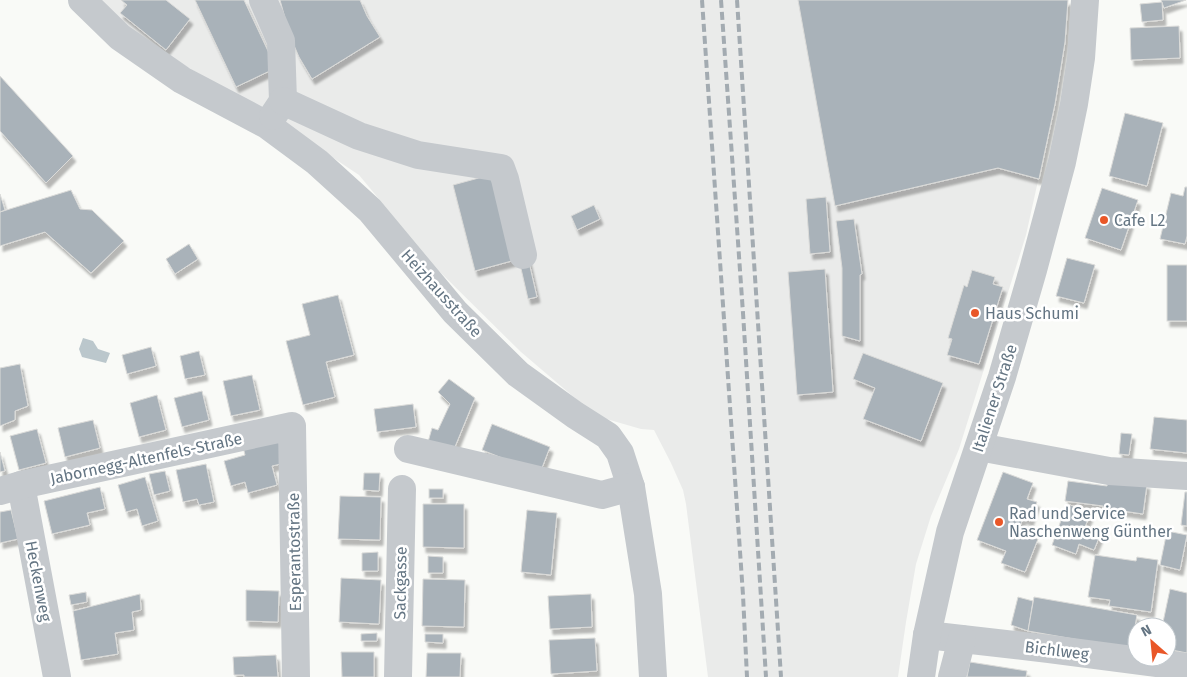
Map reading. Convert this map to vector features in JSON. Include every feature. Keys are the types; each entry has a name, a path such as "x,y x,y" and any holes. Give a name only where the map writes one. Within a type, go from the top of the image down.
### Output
{"street":[{"name":"Heizhausstraße","path":"82,0 120,37 182,80 267,125 317,162 370,210 455,312 518,374 574,415 608,436 620,453 631,486 648,594 653,677"},
{"path":"264,0 281,41 283,102 267,125"},
{"name":"Italiener Straße","path":"921,677 927,635 950,532 1002,377 1062,162 1081,58 1085,0"},
{"path":"283,102 359,136 418,155 501,168 523,255"},
{"name":"Jabornegg-Altenfels-Straße","path":"11,488 292,426"},
{"name":"Esperantostraße","path":"292,426 296,677"},
{"path":"979,447 1109,471 1187,476"},
{"path":"408,449 602,495 631,486"},
{"name":"Heckenweg","path":"11,488 57,677"},
{"name":"Sackgasse","path":"398,677 402,489"},
{"name":"Bichlweg","path":"927,635 1187,667"},
{"path":"952,677 962,639"}],"shaded area":[{"path":"97,0 1068,0 1065,42 1055,104 1026,235 959,449 931,516 916,564 898,677 708,677 683,490 654,430 641,429 596,416 521,352 439,271 359,175 266,113 128,32"},
{"path":"83,338 93,341 98,349 110,353 106,363 82,357 79,349"}],"building":[{"path":"121,0 166,0 190,19 166,50 120,13 127,5"},
{"path":"195,0 244,0 276,68 236,87"},
{"path":"280,0 360,0 380,37 312,79 299,57 290,36"},
{"path":"798,0 1068,0 1065,42 1055,104 1039,179 998,168 835,206"},
{"path":"1161,0 1186,0 1164,8"},
{"path":"1162,2 1163,20 1142,22 1140,4"},
{"path":"1179,26 1180,58 1131,60 1130,28"},
{"path":"0,76 73,156 46,183 0,131"},
{"path":"1125,113 1163,123 1147,186 1109,176"},
{"path":"497,173 519,259 475,271 453,185"},
{"path":"1185,187 1187,187 1187,236 1185,244 1160,239 1171,193 1183,196"},
{"path":"1102,188 1138,200 1121,250 1085,238"},
{"path":"71,190 80,209 92,210 124,241 91,273 45,232 0,246 0,212"},
{"path":"0,194 5,210 0,212"},
{"path":"826,197 830,252 810,254 806,199"},
{"path":"594,205 600,219 577,230 571,216"},
{"path":"854,219 862,274 860,275 860,341 842,336 842,268 836,221"},
{"path":"189,244 198,259 175,274 166,259"},
{"path":"528,258 537,297 528,299 519,260"},
{"path":"1067,258 1095,265 1084,303 1056,296"},
{"path":"1167,265 1187,265 1187,321 1167,321"},
{"path":"825,269 833,392 797,395 788,272"},
{"name":"Haus Schumi","path":"972,270 995,277 993,284 1003,287 979,364 947,355 952,339 948,338 964,285 967,287"},
{"path":"338,295 354,355 326,362 335,397 303,405 286,341 310,335 302,304"},
{"path":"151,347 156,366 127,374 122,355"},
{"path":"199,351 205,375 185,379 180,356"},
{"path":"863,353 943,383 921,441 863,419 875,388 853,379"},
{"path":"20,364 28,406 15,411 15,420 0,426 0,368"},
{"path":"252,375 260,410 231,416 223,381"},
{"path":"449,379 475,398 450,459 426,449 432,428 438,430 450,404 438,392"},
{"path":"202,391 209,420 182,427 174,398"},
{"path":"157,395 166,430 139,437 130,403"},
{"path":"413,404 416,427 377,432 374,409"},
{"path":"1154,417 1187,420 1187,453 1150,449"},
{"path":"93,420 100,448 65,457 58,428"},
{"path":"492,424 550,447 540,473 482,450"},
{"path":"37,429 46,463 19,470 10,436"},
{"path":"1121,433 1132,434 1129,455 1119,454"},
{"path":"278,438 285,463 272,466 277,485 248,493 245,482 231,486 224,461 245,455 243,447"},
{"path":"0,452 5,471 0,472"},
{"path":"206,464 214,502 199,505 197,499 183,502 176,470"},
{"path":"165,471 170,491 154,495 149,474"},
{"path":"1003,472 1033,483 1027,499 1037,502 1030,521 1023,518 1018,532 1038,539 1025,572 1001,563 1006,551 977,540"},
{"path":"364,473 380,473 379,491 363,490"},
{"path":"145,477 158,521 142,526 137,509 126,512 118,485"},
{"path":"1108,478 1147,484 1143,514 1065,501 1068,481 1107,486"},
{"path":"100,487 105,509 87,513 90,525 52,534 44,501"},
{"path":"429,489 443,489 443,498 429,498"},
{"path":"1185,492 1187,492 1187,526 1181,525"},
{"path":"340,496 381,497 380,540 338,539"},
{"path":"423,504 464,504 464,548 423,547"},
{"path":"1067,504 1091,512 1085,527 1101,533 1094,550 1079,544 1076,554 1052,545"},
{"path":"11,510 18,539 0,543 0,512"},
{"path":"527,510 557,513 551,575 521,572"},
{"path":"1167,531 1187,535 1180,570 1160,565"},
{"path":"378,552 378,571 362,571 362,553"},
{"path":"1095,555 1136,561 1137,557 1158,560 1151,612 1109,606 1110,600 1088,597"},
{"path":"428,556 443,557 443,573 428,573"},
{"path":"341,578 381,580 379,624 339,622"},
{"path":"423,579 465,580 464,627 422,626"},
{"path":"1170,589 1187,593 1187,653 1177,651 1177,617 1164,617"},
{"path":"246,590 279,591 278,622 246,621"},
{"path":"86,592 87,602 71,605 69,595"},
{"path":"140,594 141,610 132,612 134,630 115,633 118,654 81,660 73,611"},
{"path":"591,594 592,627 550,629 548,596"},
{"path":"1018,597 1033,601 1028,631 1011,625"},
{"path":"1034,597 1137,615 1137,617 1127,617 1127,648 1028,631"},
{"path":"377,633 377,641 361,641 361,634"},
{"path":"425,634 443,634 443,643 425,642"},
{"path":"595,638 597,671 551,674 549,640"},
{"path":"341,652 374,652 374,677 342,677"},
{"path":"427,653 461,653 460,677 426,677"},
{"path":"276,655 278,677 244,677 244,675 234,675 233,657"},
{"path":"970,662 1027,671 1026,677 967,677"}],"railway":[{"path":"702,0 747,677"},
{"path":"721,0 766,677"},
{"path":"737,0 781,677"}],"place":[{"name":"Cafe L2","path":"1104,220"},
{"name":"Haus Schumi","path":"975,313"},
{"name":"Rad und Service Naschenweng Günther","path":"999,522"}]}
